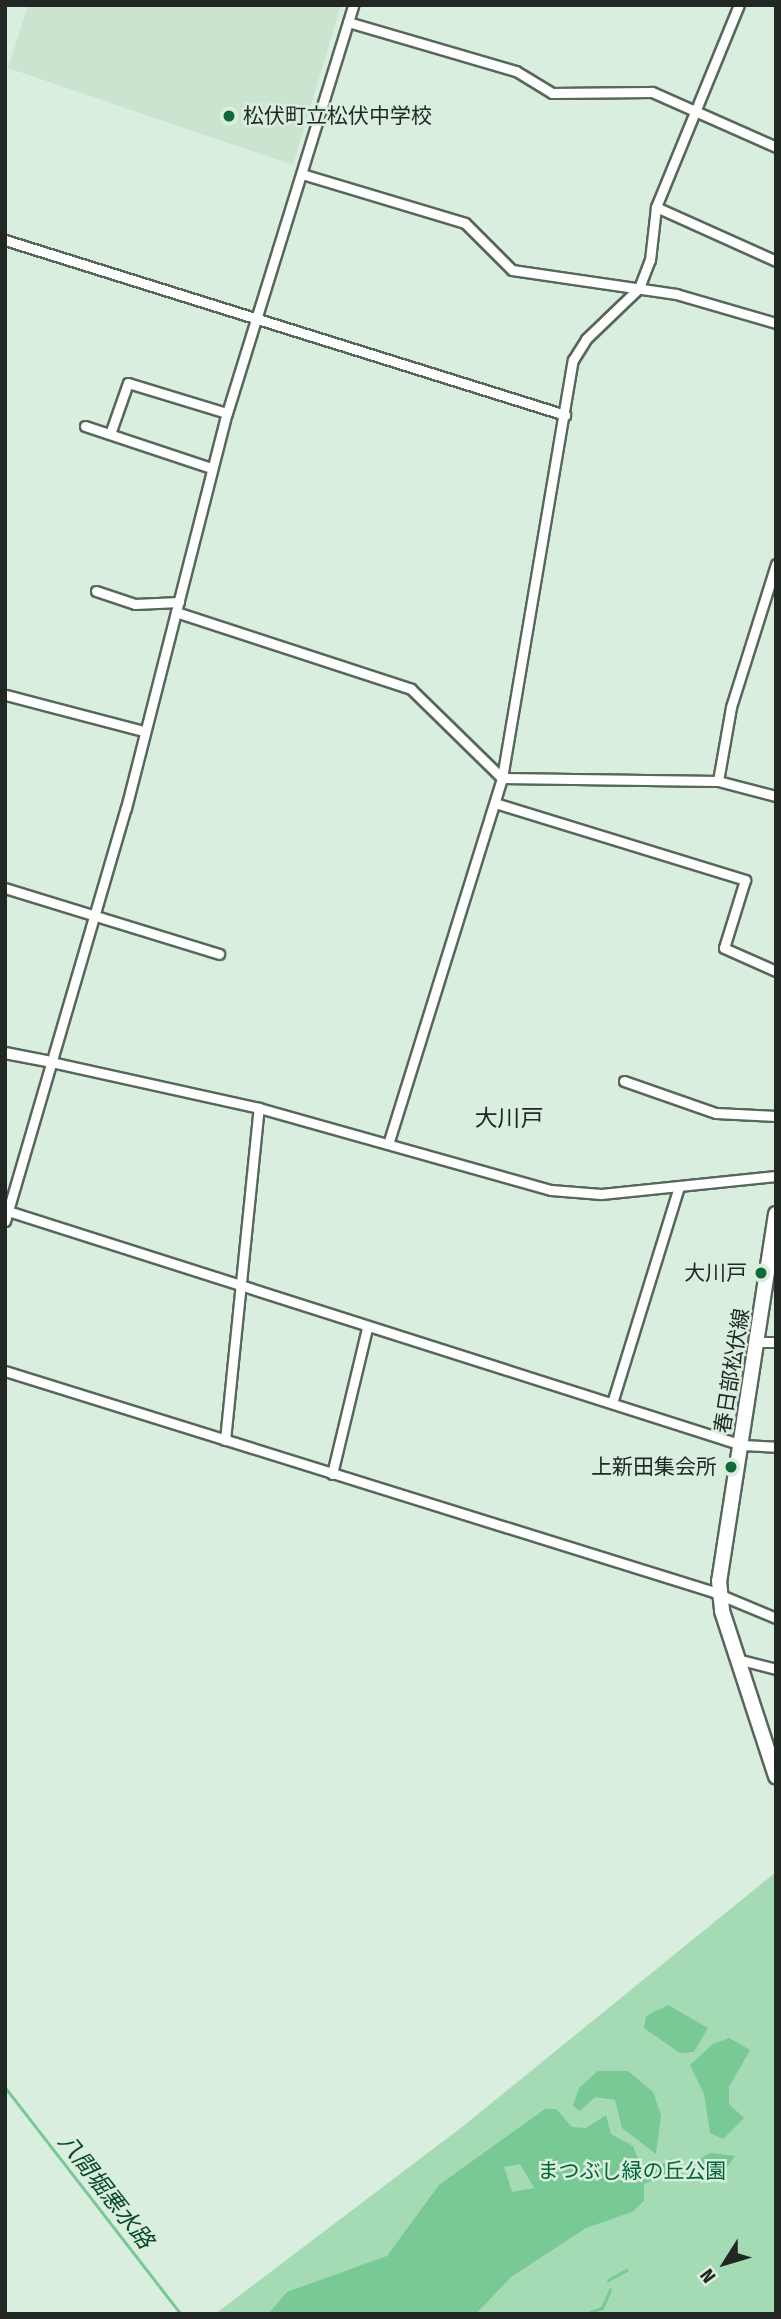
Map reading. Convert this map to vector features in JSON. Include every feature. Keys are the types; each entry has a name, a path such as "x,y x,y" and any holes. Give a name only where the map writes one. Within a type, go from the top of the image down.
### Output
{"main road":[{"name":"春日部松伏線","path":"776,1214 760,1342 719,1595 776,1776"}],"street":[{"path":"5,1221 47,1061 144,731 227,412 353,5"},
{"path":"388,1141 502,779 573,360 586,338 639,288 650,260 656,207 739,5"},
{"path":"348,22 516,71 552,93 652,92 694,115 776,147"},
{"path":"302,174 464,223 512,270 639,288 776,323"},
{"path":"656,207 776,261"},
{"path":"5,240 565,415"},
{"path":"110,434 128,383 227,412"},
{"path":"85,426 211,468"},
{"path":"718,781 730,707 776,564"},
{"path":"96,591 135,604 178,607 411,689 502,779 718,781 776,796"},
{"path":"6,695 144,731"},
{"path":"495,803 745,880 724,948 776,971"},
{"path":"5,888 219,954"},
{"path":"5,1053 259,1108 388,1141 551,1190 601,1194 776,1176"},
{"path":"624,1081 716,1113 776,1116"},
{"path":"225,1440 238,1287 259,1108"},
{"path":"612,1403 679,1186"},
{"path":"8,1211 366,1328 742,1445 776,1447"},
{"path":"332,1474 366,1328"},
{"path":"760,1342 776,1342"},
{"path":"5,1371 719,1595 776,1618"},
{"path":"737,1659 776,1669"}],"shaded area":[{"name":"松伏町立松伏中学校","path":"28,5 341,5 293,165 8,68"},
{"path":"668,2005 708,2028 694,2052 680,2053 644,2028 646,2016"},
{"path":"729,2038 750,2050 729,2087 729,2104 744,2118 723,2139 710,2133 704,2094 690,2065 713,2044"},
{"path":"598,2071 628,2071 653,2092 661,2115 656,2154 622,2128 615,2100 595,2097 580,2111 573,2106 579,2088"},
{"path":"545,2109 556,2109 572,2127 586,2128 606,2115 611,2134 633,2146 641,2166 651,2170 672,2159 674,2171 644,2184 644,2201 632,2212 586,2228 511,2277 476,2314 268,2314 287,2292 387,2256 439,2185","holes":["520,2164 534,2188 512,2192 504,2167"]},
{"path":"710,2153 735,2156 719,2179 700,2170 701,2158"}],"green space":[{"name":"まつぶし緑の丘公園","path":"776,1872 776,2314 215,2314 462,2127"}],"waterway":[{"name":"八間堀悪水路","path":"5,2087 181,2314"},
{"path":"608,2280 627,2270"},
{"path":"586,2314 602,2308 610,2290"}],"place":[{"name":"松伏町立松伏中学校","path":"229,116"},
{"name":"大川戸","path":"761,1273"},
{"name":"上新田集会所","path":"731,1467"}],"district":[{"name":"大川戸","path":"509,1118"}]}
